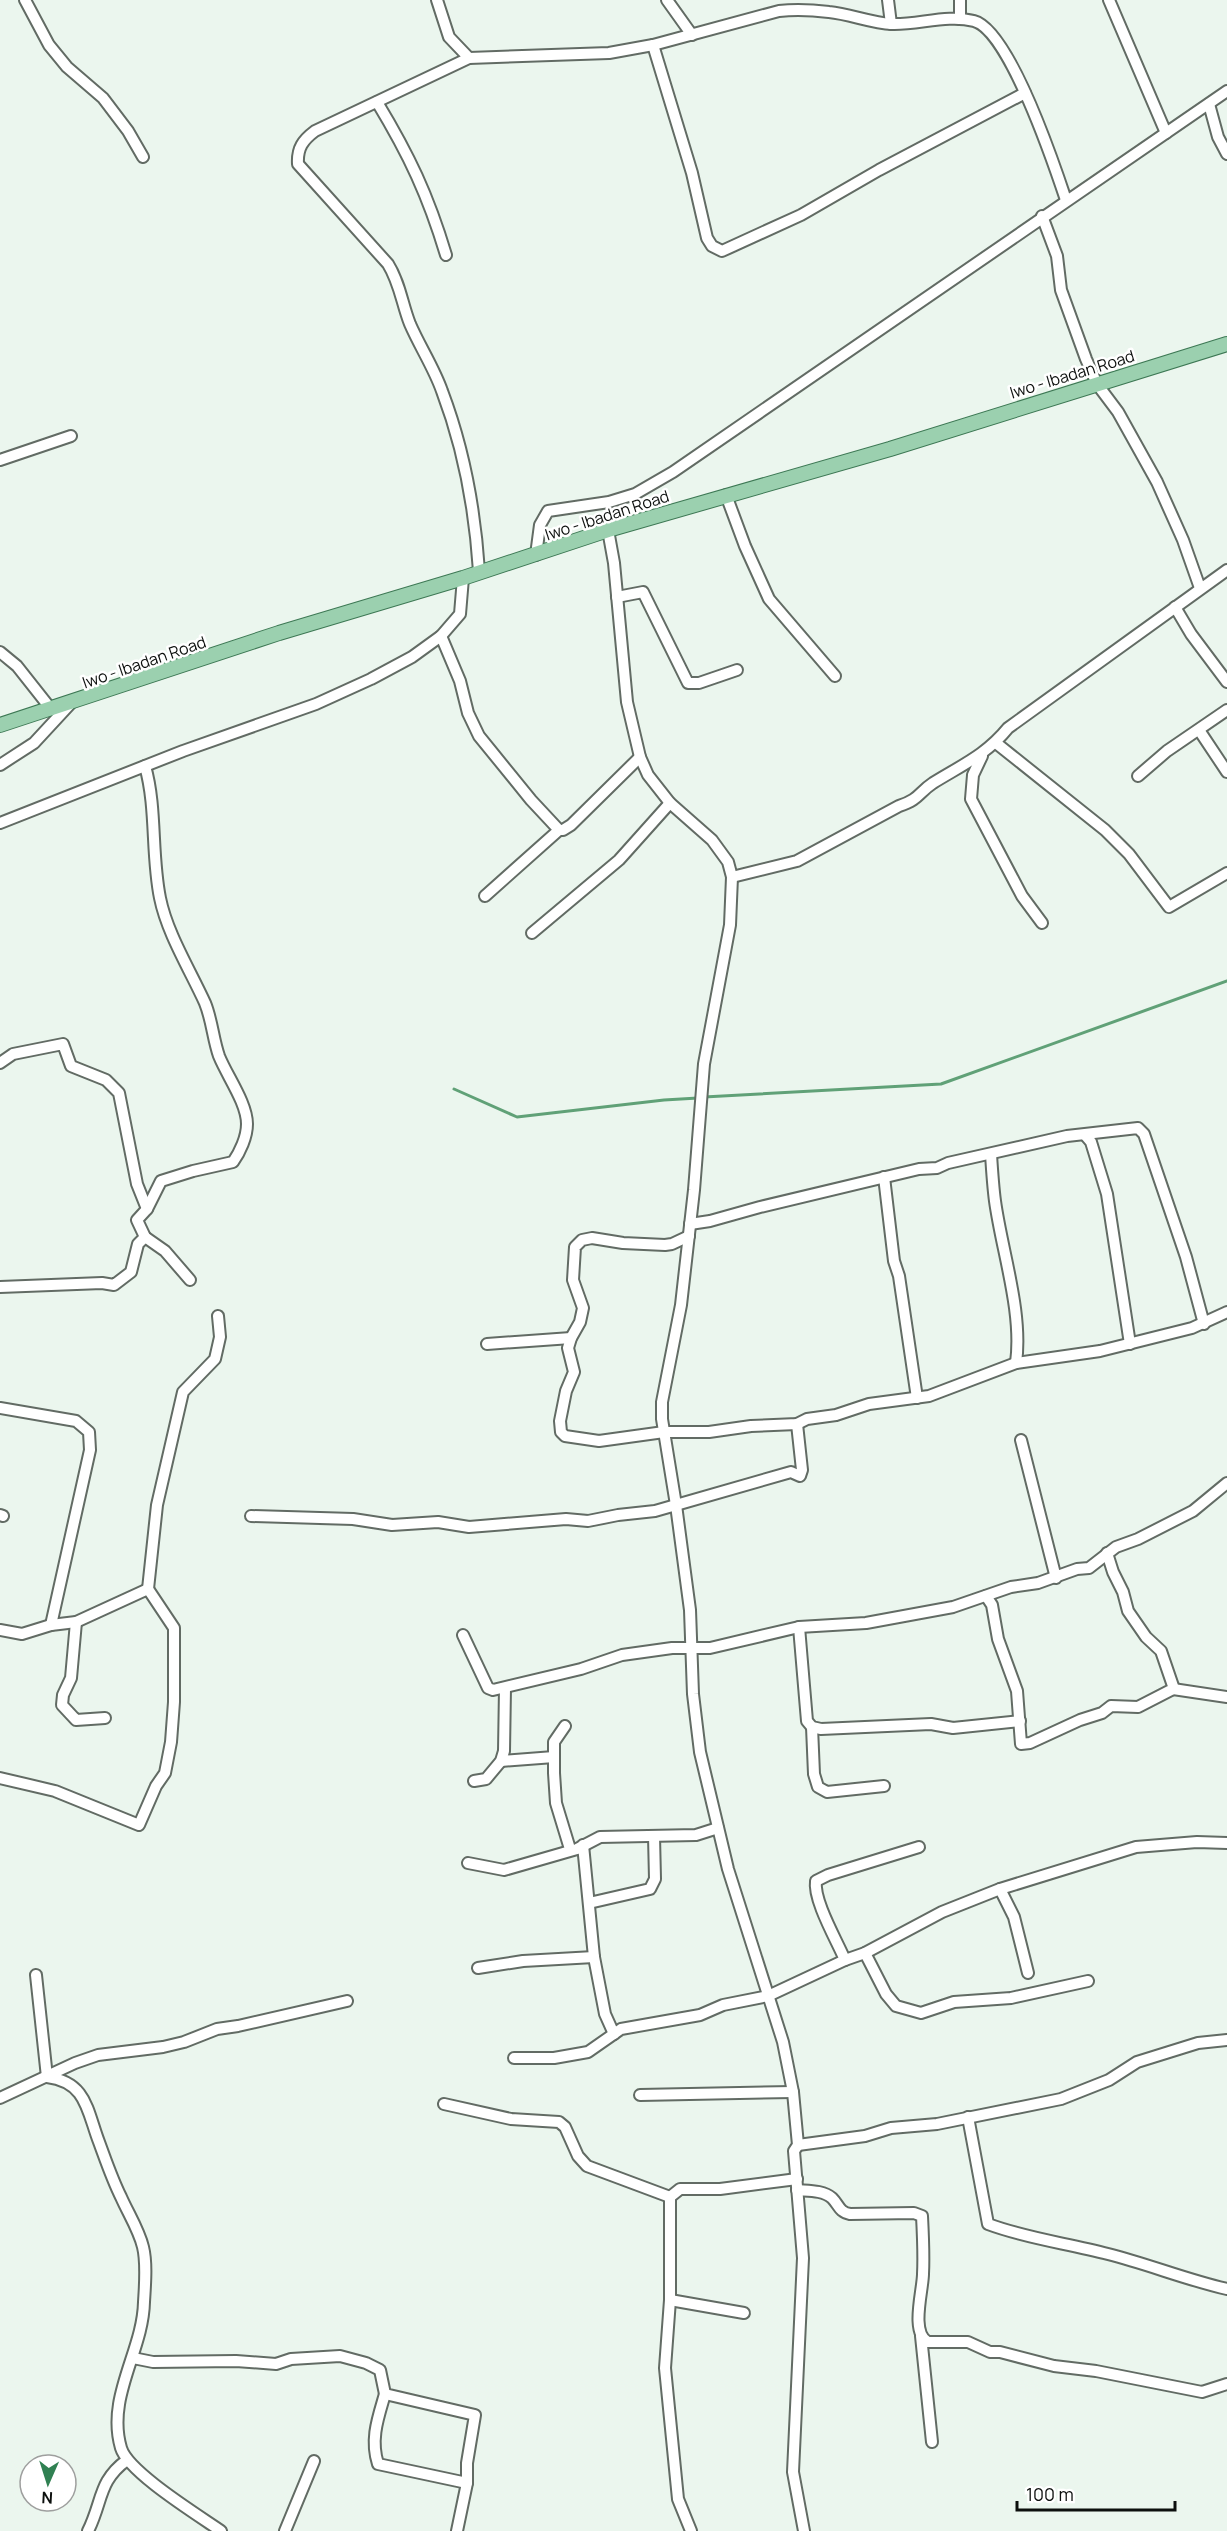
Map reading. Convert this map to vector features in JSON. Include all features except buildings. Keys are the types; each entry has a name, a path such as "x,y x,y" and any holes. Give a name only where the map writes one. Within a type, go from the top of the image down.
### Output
{"main road":[{"name":"Iwo - Ibadan Road","path":"0,725 71,704 279,633 726,495 890,449 1227,344"}],"street":[{"path":"25,0 50,45 67,67 103,98 128,131 143,157"},
{"path":"437,0 449,38 469,58"},
{"path":"667,0 692,35"},
{"path":"888,0 891,24"},
{"path":"960,0 960,19"},
{"path":"1109,0 1166,133"},
{"path":"479,572 476,523 459,444 442,390 409,322 395,275 370,242 298,164 298,154 304,140 315,131 469,58 609,53 653,45 779,11 796,9 831,12 891,24 960,19 981,24 991,31 1003,48 1025,93 1054,163 1066,200"},
{"path":"653,45 692,173 707,238 712,246 722,251 801,214 1025,93"},
{"path":"536,555 540,525 548,511 609,502 635,494 674,472 1042,216 1227,91"},
{"path":"377,102 420,181 433,212 446,255"},
{"path":"1209,104 1218,137 1227,154"},
{"path":"1042,216 1057,256 1061,290 1097,384 1118,411 1157,482 1183,540 1200,588"},
{"path":"0,460 71,436"},
{"path":"726,495 745,546 769,599 835,676"},
{"path":"608,531 627,702 640,757 648,775 670,803 712,840 728,862 732,877 730,925 704,1064 681,1305 662,1402 664,1432 690,1610 696,1723 728,1869 783,2042 793,2092 798,2145 794,2151 803,2258 793,2472 804,2531"},
{"path":"732,877 780,866 822,850 899,806 915,801 930,785 982,755 1008,728 1227,570"},
{"path":"0,824 145,766 325,699 412,657 441,636 460,614 463,578"},
{"path":"617,597 643,592 688,683 699,683 737,670"},
{"path":"1176,608 1191,634 1227,682"},
{"path":"441,636 460,681 468,713 479,736 531,800 559,830"},
{"path":"0,652 24,674 51,710"},
{"path":"0,765 34,743 71,704"},
{"path":"1138,776 1227,710"},
{"path":"1198,730 1227,772"},
{"path":"996,743 1105,830 1129,854 1169,907 1227,873"},
{"path":"982,755 970,787 972,800 1022,896 1042,923"},
{"path":"485,896 559,830 571,825 640,757"},
{"path":"145,766 152,788 160,898 185,963 206,1005 219,1055 246,1113 247,1125 244,1140 233,1162 160,1181 147,1209 137,1220 145,1237 165,1251 190,1280"},
{"path":"532,933 620,861 670,803"},
{"path":"0,1063 13,1054 63,1044 71,1066 106,1080 119,1093 137,1184 147,1209"},
{"path":"690,1224 1067,1136 1138,1128 1144,1134 1186,1257 1204,1324"},
{"path":"1085,1135 1091,1142 1107,1194 1130,1344"},
{"path":"991,1154 995,1200 1012,1291 1018,1348 1016,1363"},
{"path":"884,1177 894,1261 899,1276 916,1398"},
{"path":"689,1236 672,1244 623,1243 592,1238 578,1243 575,1247 573,1280 583,1308 580,1322 570,1338 568,1348 574,1371 566,1391 560,1421 561,1432 565,1436 599,1441 664,1432 709,1432 751,1426 797,1424 807,1419 836,1415 869,1404 929,1396 1016,1363 1130,1344 1204,1324 1227,1312"},
{"path":"0,1287 102,1283 114,1285 131,1272 138,1244 145,1237"},
{"path":"0,1778 55,1791 139,1825 156,1786 165,1773 171,1742 174,1702 174,1628 148,1589 157,1505 183,1392 215,1359 220,1337 218,1316"},
{"path":"487,1344 570,1338"},
{"path":"0,1408 76,1420 89,1432 90,1450 51,1625"},
{"path":"251,1516 353,1519 392,1525 438,1522 469,1527 566,1519 588,1521 655,1511 791,1472 800,1476 802,1470 797,1424"},
{"path":"1021,1440 1056,1578"},
{"path":"463,1635 488,1688 505,1688 535,1679 581,1670 622,1655 672,1648 710,1648 799,1627 866,1623 953,1607 1011,1587 1056,1578 1077,1569 1089,1568 1107,1553 1193,1511 1227,1483"},
{"path":"1107,1553 1128,1611 1146,1636 1161,1651 1173,1689"},
{"path":"0,1630 22,1634 51,1625 76,1622 148,1589"},
{"path":"986,1596 992,1605 998,1639 1017,1690 1021,1744 1030,1743 1080,1720 1102,1713 1112,1706 1138,1707 1173,1689 1227,1697"},
{"path":"76,1622 71,1678 63,1695 62,1706 76,1720 105,1718"},
{"path":"799,1627 807,1721 812,1728 814,1774 818,1786 827,1792 884,1786"},
{"path":"474,1781 486,1779 501,1761 504,1751 505,1688"},
{"path":"812,1728 931,1724 953,1728 1020,1721"},
{"path":"565,1726 554,1742 554,1757 556,1803 570,1849"},
{"path":"501,1761 554,1757"},
{"path":"468,1863 504,1870 570,1849 578,1849 600,1837 696,1835 718,1828"},
{"path":"589,1903 650,1889 655,1879 654,1836"},
{"path":"514,2058 554,2058 588,2052 621,2030 700,2014 723,2005 768,1996 865,1953 942,1912 1000,1889 1136,1847 1197,1842 1227,1843"},
{"path":"583,1845 594,1957 605,2014 614,2034"},
{"path":"845,1960 818,1899 816,1881 918,1846"},
{"path":"1000,1889 1014,1917 1028,1973"},
{"path":"865,1953 886,1994 896,2006 921,2013 954,2002 1011,1998 1088,1981"},
{"path":"478,1968 523,1961 594,1957"},
{"path":"36,1975 47,2077"},
{"path":"0,2098 75,2063 98,2055 163,2047 184,2042 217,2028 238,2026 347,2001"},
{"path":"798,2145 865,2136 891,2128 937,2124 1061,2099 1109,2080 1137,2061 1198,2043 1227,2040"},
{"path":"47,2077 63,2080 79,2091 114,2184 144,2250 144,2304 133,2358 120,2393 118,2409 121,2448 127,2460 144,2475 221,2531"},
{"path":"640,2095 793,2092"},
{"path":"444,2104 511,2119 559,2122 566,2127 578,2156 587,2166 670,2197"},
{"path":"968,2118 988,2224 1021,2236 1109,2254 1192,2281 1227,2289"},
{"path":"670,2197 680,2189 797,2185 825,2194 843,2213 914,2213 922,2216 923,2276 918,2313 932,2442"},
{"path":"670,2197 670,2300 665,2368 678,2499 691,2531"},
{"path":"670,2300 744,2313"},
{"path":"921,2336 928,2342 968,2342 990,2352 1000,2352 1054,2366 1096,2371 1202,2392 1227,2384"},
{"path":"133,2358 153,2362 236,2361 276,2364 291,2359 340,2356 366,2363 380,2370 385,2394 374,2429 375,2455 378,2464 467,2483"},
{"path":"385,2394 475,2415 467,2463 467,2483 457,2531"},
{"path":"88,2531 97,2516 108,2477 127,2460"},
{"path":"285,2531 314,2461"}],"waterway":[{"path":"704,1097 941,1084 1227,981"},
{"path":"454,1089 517,1117 698,1098"}]}
